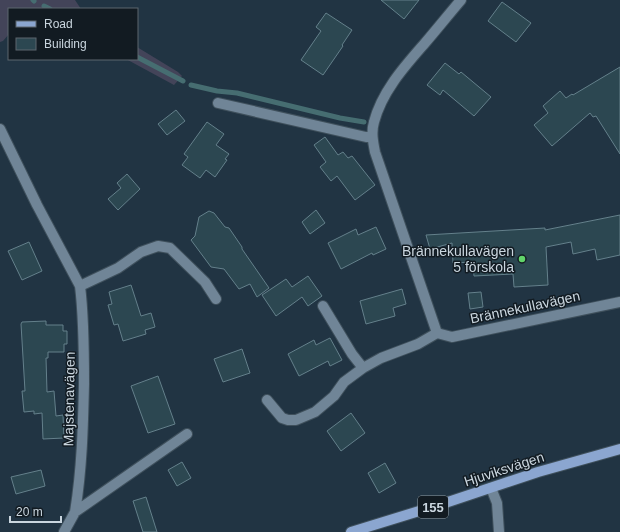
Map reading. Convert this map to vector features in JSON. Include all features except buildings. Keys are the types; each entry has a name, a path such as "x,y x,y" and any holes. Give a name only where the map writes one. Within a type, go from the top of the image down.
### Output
{"main road":[{"name":"Hjuviksvägen","path":"351,532 545,470 620,449"}],"street":[{"path":"267,400 282,418 296,420 315,412 334,396 344,382 363,368 381,358 418,344 437,333 375,152 372,137 374,123 379,107 388,90 408,63 460,0"},
{"path":"218,103 366,137 372,137"},
{"name":"Majstenavägen","path":"0,129 37,205 80,286 84,350 83,434 80,476 75,512 64,532"},
{"path":"80,286 118,268 141,252 158,246 170,248 205,282 216,299"},
{"name":"Brännekullavägen","path":"437,333 452,337 620,302"},
{"path":"323,306 352,354 363,368"},
{"name":"Majstenavägen","path":"75,512 187,434"},
{"path":"491,488 497,503 499,532"}],"shaded area":[{"path":"0,0 75,0 80,8 8,8 8,35 0,42"},
{"path":"138,48 182,76 174,85 128,60 138,60"}],"waterway":[{"path":"44,6 48,8"},
{"path":"138,58 183,81"},
{"path":"191,85 217,91 237,93 340,118 364,122"}],"place":[{"name":"Brännekullavägen 5 förskola","path":"522,259"}]}
